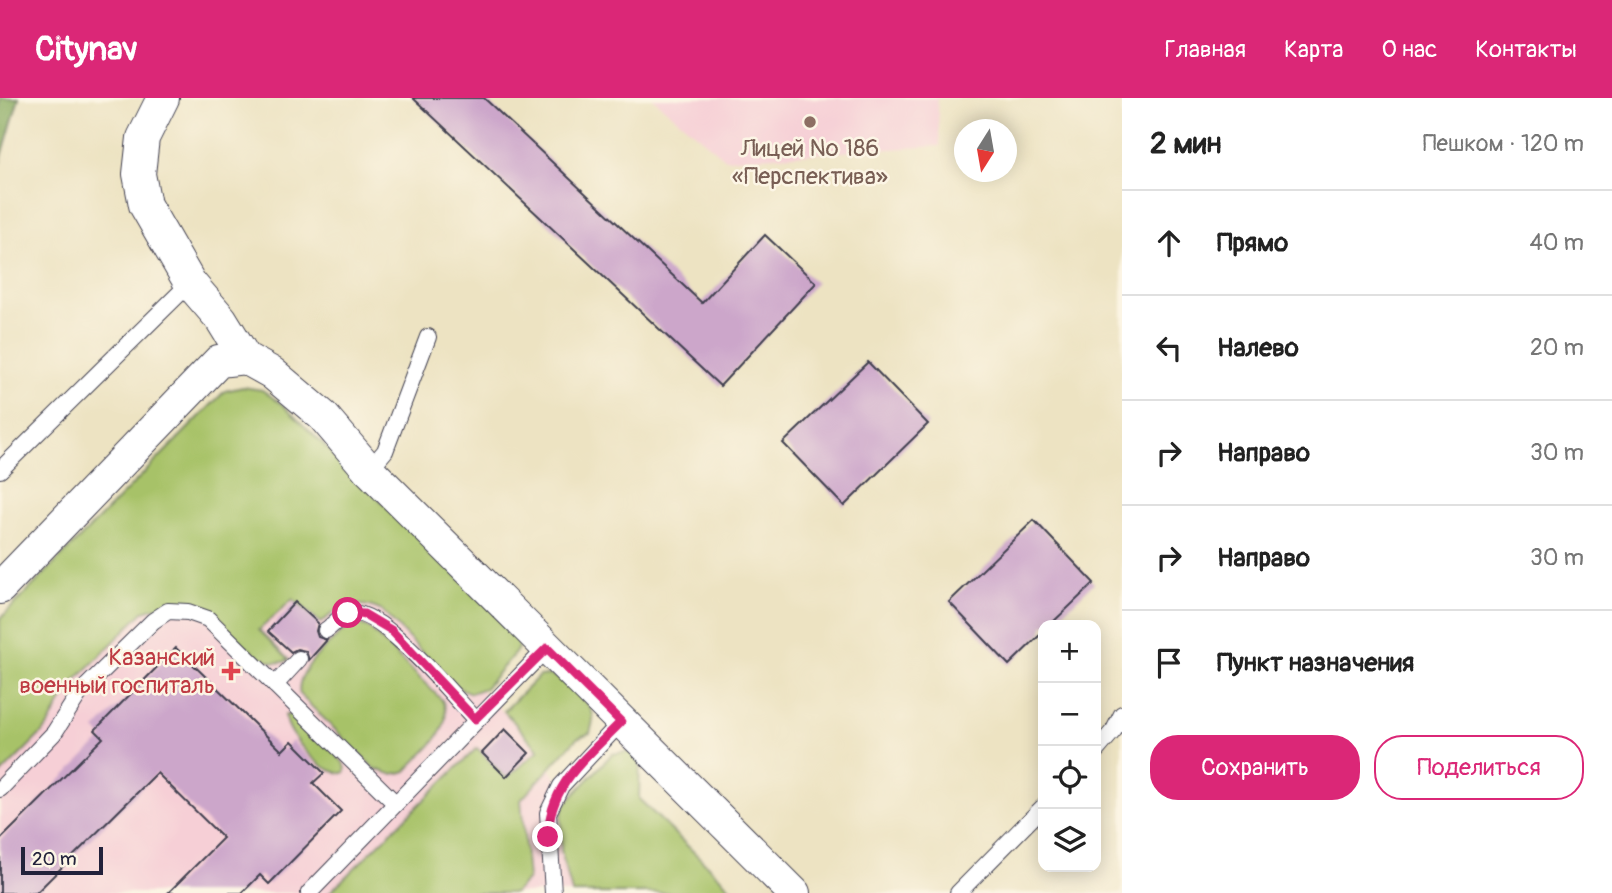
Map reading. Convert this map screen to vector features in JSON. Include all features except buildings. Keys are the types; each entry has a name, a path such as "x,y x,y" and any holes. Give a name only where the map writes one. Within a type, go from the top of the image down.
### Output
{"street":[{"path":"163,98 143,138 139,174 145,205 190,283 221,319 245,358 272,373 323,416 369,470 794,893"},
{"path":"0,587 219,361 245,358"}],"lane":[{"path":"0,470 190,283"},
{"path":"369,470 384,451 428,337"},
{"path":"0,789 54,733 79,694 153,621 168,611 188,612 208,619 394,803"},
{"path":"326,631 348,613 374,618 391,630 475,719"},
{"path":"309,893 475,719 547,648"},
{"path":"275,685 299,659"},
{"path":"1100,746 1114,730 1122,714"},
{"path":"553,893 548,813 561,786 621,722"},
{"path":"958,893 1041,809"}],"shaded area":[{"name":"Лицей № 186 «Перспектива»","path":"652,98 937,98 940,146 726,159"},
{"name":"Казанский военный госпиталь","path":"247,463 493,701 544,758 561,786 649,859 684,893 0,893 0,642"}],"green space":[{"path":"0,98 19,98 0,163"},
{"path":"243,387 262,390 283,405 515,632 518,648 515,653 485,688 471,693 456,687 382,611 373,607 357,605 342,608 321,623 293,599 259,630 289,660 278,663 266,660 243,644 202,606 175,602 144,611 71,685 46,729 0,775 0,619 225,391"},
{"path":"352,623 369,628 442,700 445,720 442,730 406,771 390,774 374,768 300,695 303,675 309,665"},
{"path":"551,675 582,698 591,710 593,722 590,733 577,738 521,800 528,879 514,893 329,893 477,748 507,778 539,750 504,711 539,676"},
{"path":"285,715 295,715 342,761 346,768 344,773 335,772 307,753 292,733"},
{"path":"631,751 640,755 639,799 736,893 572,893 561,851 561,816 565,804 612,754"}],"place":[{"name":"Лицей № 186 «Перспектива»","path":"810,122"},
{"name":"Казанский военный госпиталь","path":"231,671"}],"route":[{"path":"348,613 364,614 391,630 475,719 547,648 621,722 561,786 548,813 548,837"}]}
